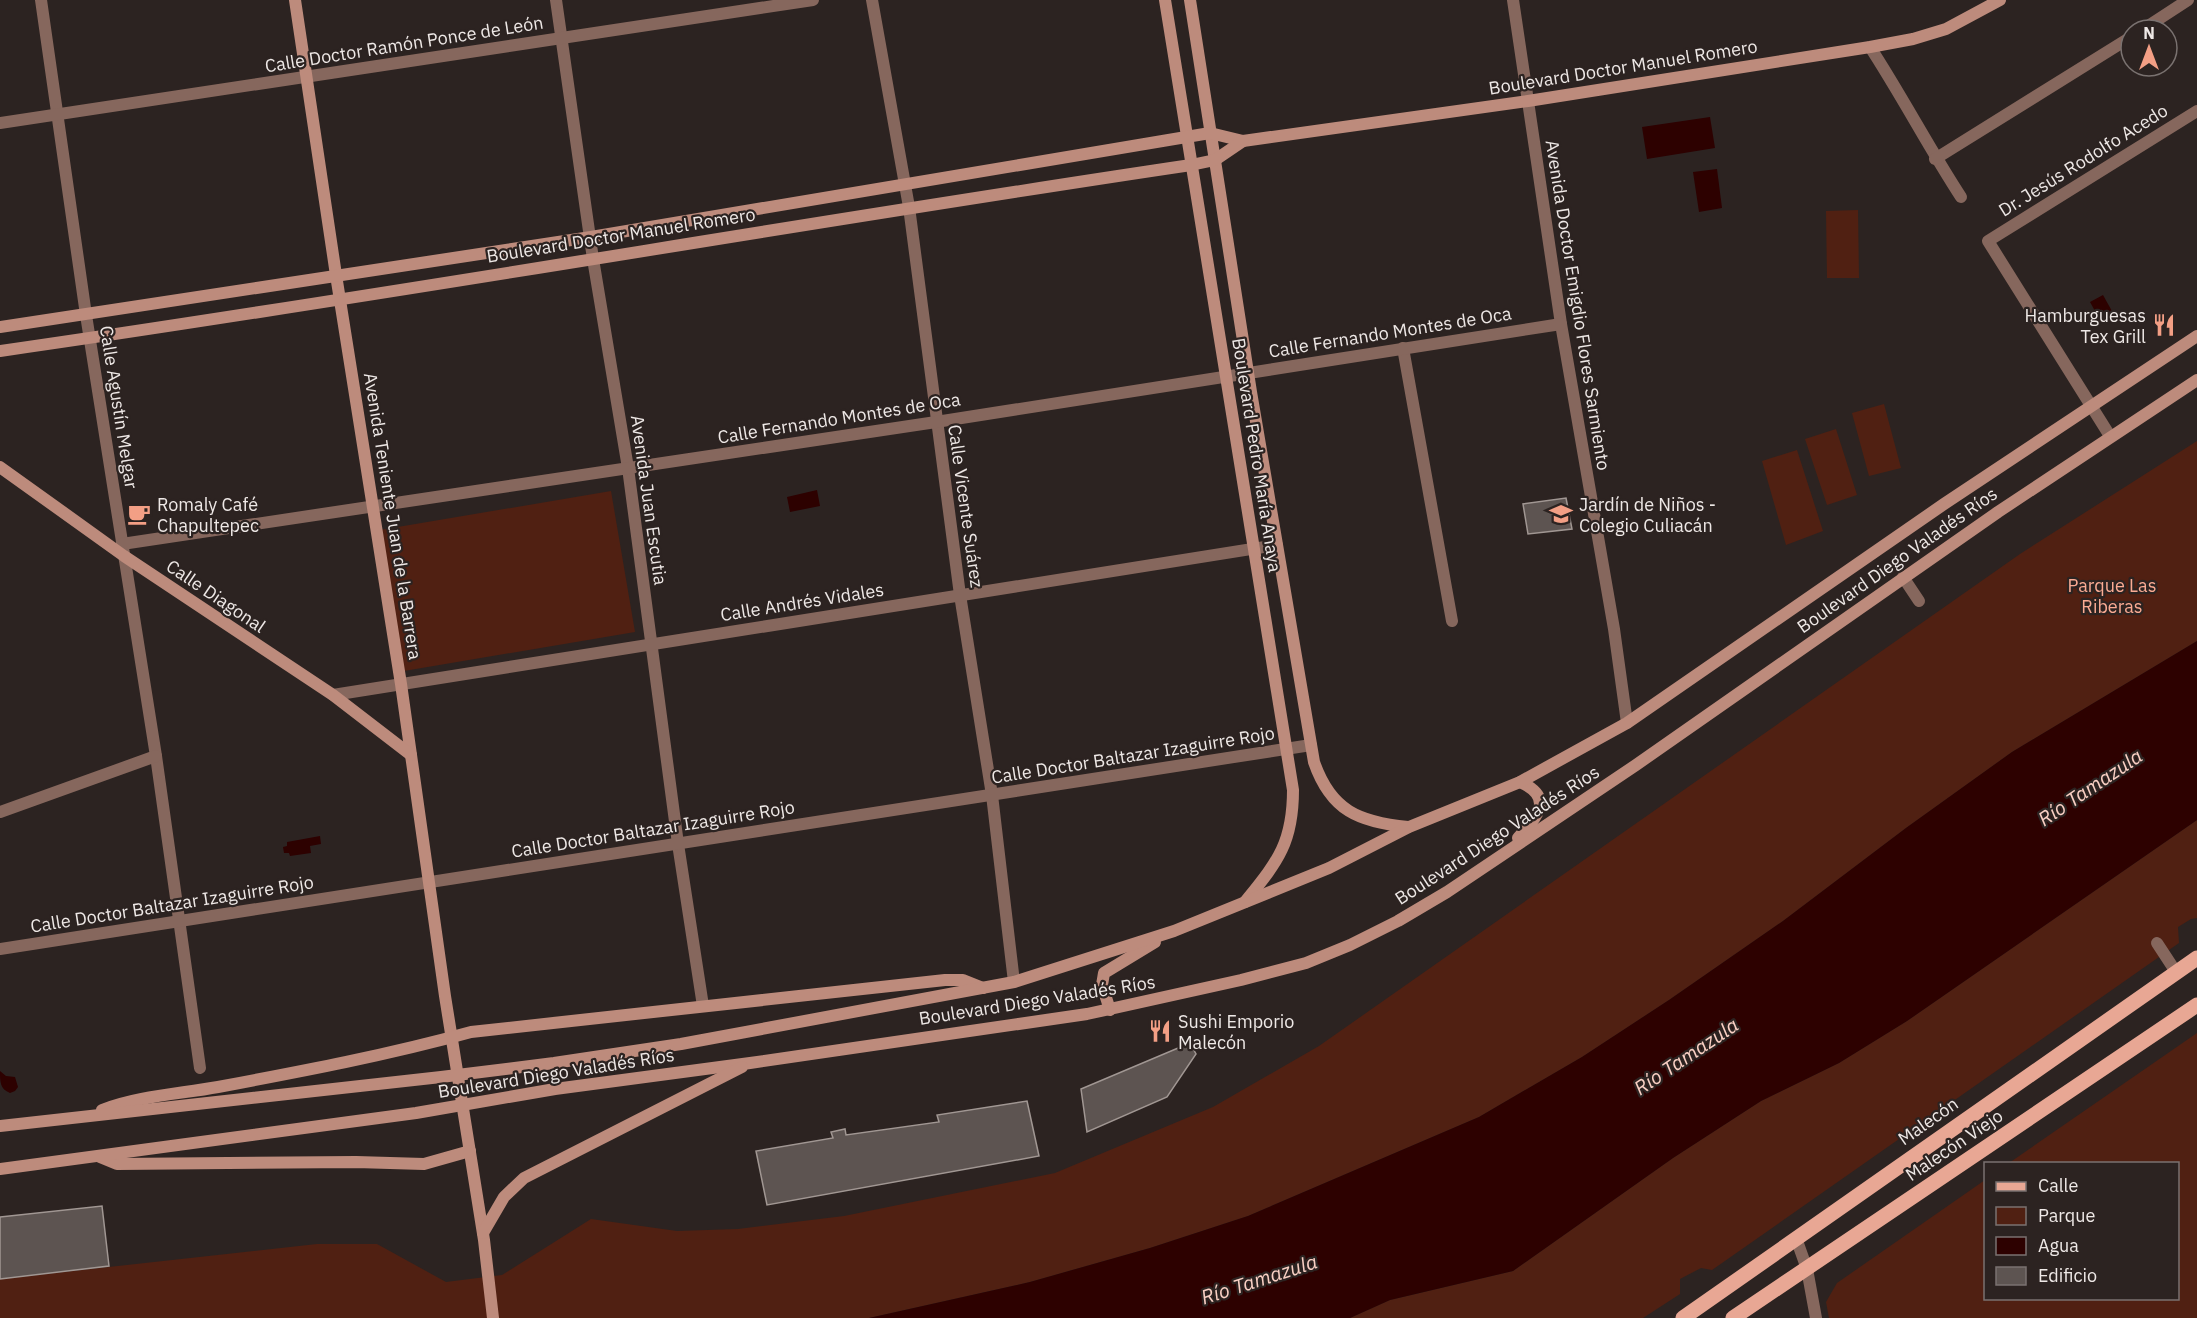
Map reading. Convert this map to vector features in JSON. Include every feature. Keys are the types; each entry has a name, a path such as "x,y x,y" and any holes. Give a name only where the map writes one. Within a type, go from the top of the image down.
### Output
{"main road":[{"name":"Avenida Teniente Juan de la Barrera","path":"295,0 401,684 493,1318"},
{"name":"Boulevard Pedro María Anaya","path":"1165,0 1293,790 1291,826 1275,863 1244,903"},
{"name":"Boulevard Pedro María Anaya","path":"1190,0 1277,545 1318,776 1343,809 1365,820 1409,827"},
{"name":"Boulevard Doctor Manuel Romero","path":"0,327 591,237 1210,133 1243,141 1528,101 1870,47 1946,30 2001,0"},
{"name":"Boulevard Doctor Manuel Romero","path":"0,351 341,299 909,207 1191,165 1215,160 1243,141"},
{"name":"Boulevard Diego Valadés Ríos","path":"0,1126 554,1063 681,1044 1014,982 1174,931 1329,868 1409,827 1520,782 1627,723 2089,405 2197,336"},
{"name":"Boulevard Diego Valadés Ríos","path":"0,1169 416,1113 555,1089 1110,1010 1252,977 1317,959 1398,921 1447,892 1636,765 1903,577 2110,436 2197,380"},
{"name":"Calle Diagonal","path":"0,467 333,695 411,755"},
{"path":"1507,850 1538,814 1540,805 1536,794 1520,782"},
{"path":"1110,1010 1102,985 1104,973 1174,931"},
{"name":"Malecón","path":"1683,1318 2197,958"},
{"path":"75,1118 124,1102 338,1064 471,1032 945,981 963,980 985,988"},
{"name":"Malecón Viejo","path":"1733,1318 2197,1005"},
{"path":"483,1237 504,1197 524,1178 750,1063"},
{"path":"98,1156 117,1164 356,1162 424,1164 470,1150"}],"street":[{"name":"Calle Agustín Melgar","path":"41,0 86,315 156,756 200,1068"},
{"name":"Avenida Juan Escutia","path":"556,0 593,259 628,468 678,844 703,1006"},
{"name":"Calle Doctor Ramón Ponce de León","path":"0,123 813,0"},
{"name":"Calle Vicente Suárez","path":"872,0 909,207 960,595 992,795 1014,982"},
{"name":"Avenida Doctor Emigdio Flores Sarmiento","path":"1513,0 1561,324 1614,629 1627,723"},
{"path":"2160,18 2188,0"},
{"path":"1935,159 2119,44"},
{"path":"1870,47 1899,92 1935,159 1961,197"},
{"name":"Dr. Jesús Rodolfo Acedo","path":"2089,405 1988,241 2197,111"},
{"name":"Calle Fernando Montes de Oca","path":"123,550 372,507 1561,324"},
{"path":"1403,348 1452,621"},
{"path":"2089,405 2110,436"},
{"name":"Calle Andrés Vidales","path":"333,695 1277,545"},
{"path":"1903,577 1919,602"},
{"name":"Calle Doctor Baltazar Izaguirre Rojo","path":"0,949 1311,745"},
{"path":"0,812 156,756"},
{"path":"2157,943 2176,972"},
{"path":"1796,1238 1807,1269 1816,1318"}],"green space":[{"path":"1858,210 1859,278 1827,278 1826,211"},
{"path":"1884,404 1901,468 1869,476 1852,413"},
{"path":"1836,429 1857,495 1827,505 1805,439"},
{"name":"Parque Las Riberas","path":"2197,441 2197,641 2012,752 1783,921 1582,1057 1479,1117 1248,1216 1150,1248 1030,1282 869,1318 0,1318 0,1279 317,1244 377,1244 446,1282 502,1275 591,1219 677,1231 738,1229 844,1216 1055,1173 1213,1107 1319,1046 2020,554"},
{"path":"1797,450 1823,531 1786,545 1762,461"},
{"path":"611,491 635,632 404,671 380,530"},
{"path":"2197,820 2197,918 2178,927 2179,943 1712,1270 1701,1268 1680,1279 1680,1294 1643,1318 1350,1318 1390,1300 1513,1271 1673,1158 1761,1101 1839,1063 1907,1021"},
{"path":"2197,1033 2197,1318 1829,1318 1826,1302 1837,1283 1984,1181 1984,1300 2179,1300 2179,1162 2010,1162"}],"water":[{"path":"1710,117 1715,148 1647,159 1642,127"},
{"path":"1717,169 1722,208 1699,212 1693,172"},
{"path":"2103,295 2113,313 2100,320 2090,302"},
{"path":"817,490 820,506 790,512 787,497"},
{"name":"Río Tamazula","path":"2197,641 2197,820 1907,1021 1839,1063 1761,1101 1673,1158 1513,1271 1390,1300 1350,1318 869,1318 1030,1282 1150,1248 1248,1216 1479,1117 1582,1057 1669,1000 1783,921 2012,752"},
{"path":"320,836 321,844 310,846 311,853 290,856 289,853 284,853 283,847 287,846 287,842"},
{"path":"0,1071 6,1076 15,1077 18,1087 15,1091 10,1093 2,1087"}],"building":[{"path":"1566,498 1572,529 1528,534 1523,504"},
{"path":"1190,1043 1196,1054 1167,1097 1087,1132 1081,1089"},
{"path":"1027,1101 1039,1156 767,1205 756,1151 833,1138 831,1132 845,1129 846,1135 939,1122 937,1115"},
{"path":"102,1206 109,1266 0,1279 0,1217"}],"place":[{"name":"Hamburguesas Tex Grill","path":"2164,325"},
{"name":"Romaly Café Chapultepec","path":"139,514"},
{"name":"Jardín de Niños - Colegio Culiacán","path":"1561,514"},
{"name":"Sushi Emporio Malecón","path":"1160,1031"}]}
